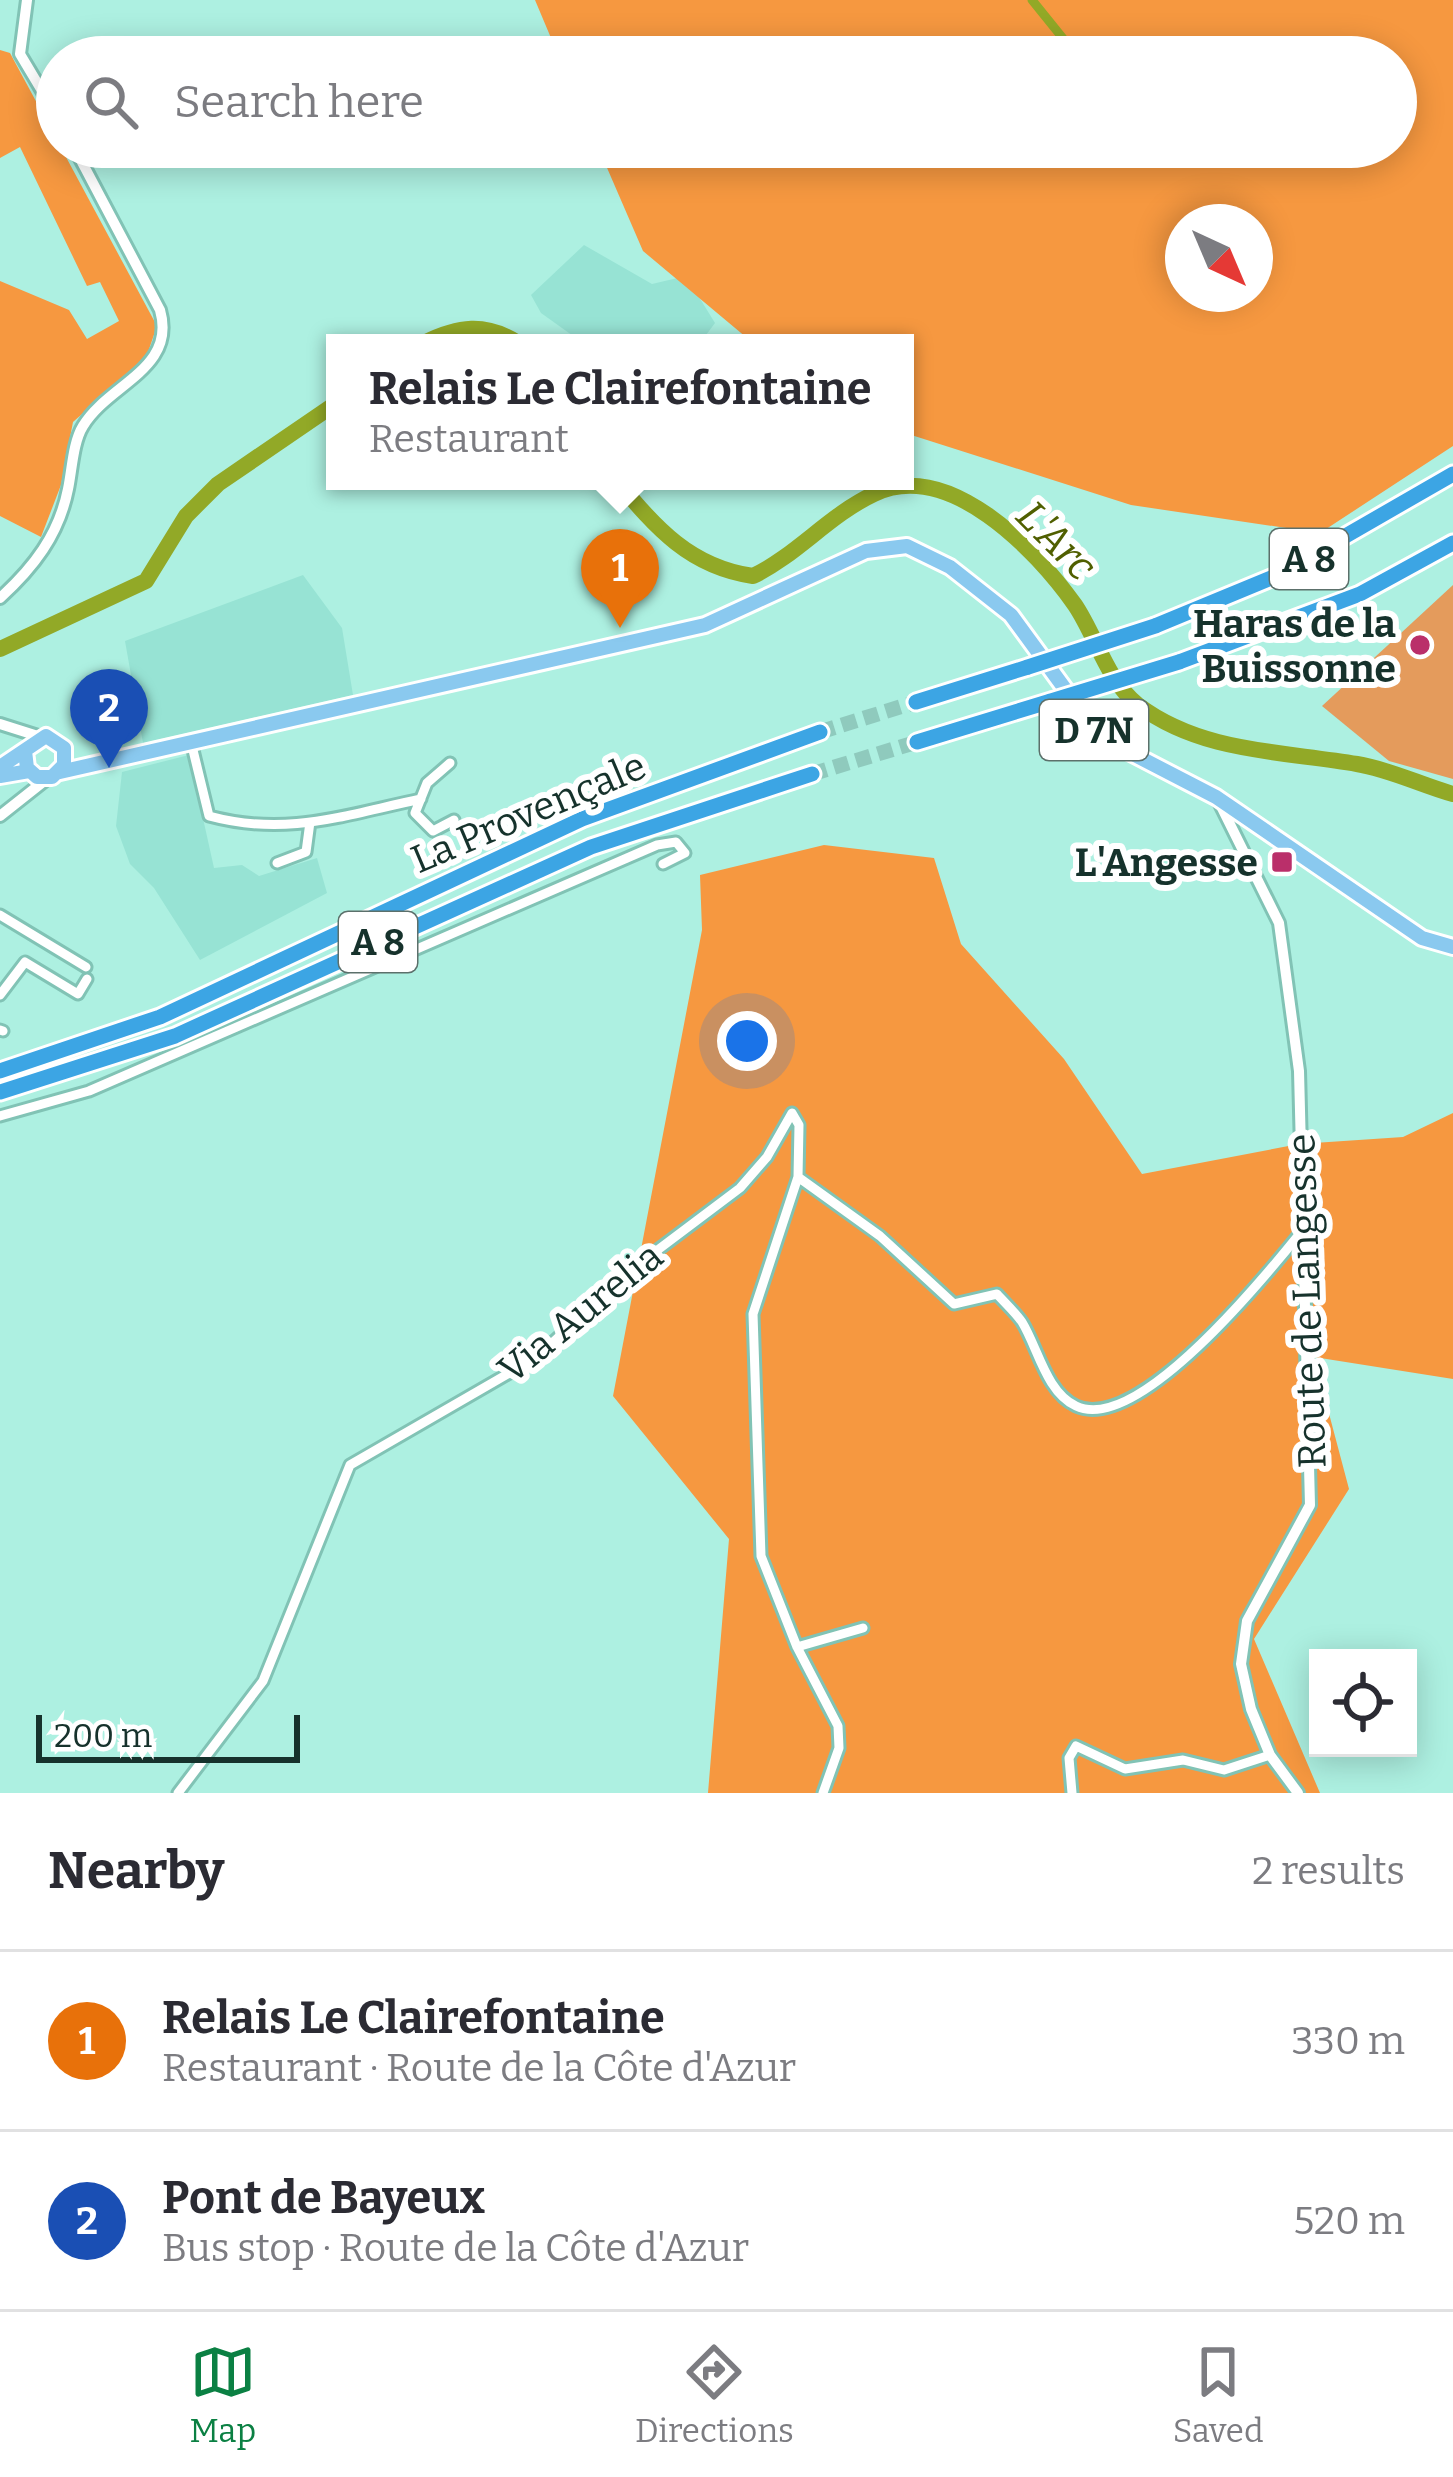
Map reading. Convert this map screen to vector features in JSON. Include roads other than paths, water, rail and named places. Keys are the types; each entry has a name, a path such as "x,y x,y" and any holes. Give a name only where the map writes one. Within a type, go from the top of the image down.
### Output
{"highway":[{"name":"A 8","path":"916,702 1155,626 1276,576 1453,474"},
{"name":"A 8","path":"917,742 1179,662 1360,594 1453,543"},
{"name":"La Provençale","path":"0,1071 160,1017 582,819 820,732"},
{"name":"La Provençale","path":"0,1092 175,1036 591,847 812,774"}],"main road":[{"name":"D 7N","path":"0,776 42,774 191,746 705,626 851,557 892,545 931,555 1000,605 1100,737 1216,797 1422,938 1453,947"},
{"path":"0,767 28,741 56,739 64,748 42,774 28,741"},
{"name":"D 7N","path":"64,748 132,757"}],"street":[{"path":"27,0 19,26 20,54 36,81"},
{"path":"0,598 47,546 66,499 80,430 95,409 148,365 164,335 160,310 85,168"},
{"path":"0,724 28,741"},
{"path":"191,746 209,816 277,829 421,799"},
{"path":"450,763 427,783 415,814 428,829 454,820"},
{"path":"0,816 42,774"},
{"name":"Route de Langesse","path":"1216,797 1280,923 1299,1071 1310,1504 1247,1621 1241,1664 1250,1709 1270,1755 1298,1793"},
{"path":"278,863 306,852 310,822"},
{"path":"0,1116 71,1098 373,963 657,844 676,842 685,854 663,864"},
{"path":"0,916 86,973 78,994 25,962 0,995"},
{"name":"Via Aurelia","path":"178,1793 262,1681 341,1480 366,1452 448,1412 537,1357 631,1270 740,1188 767,1156 792,1113 799,1125 798,1177"},
{"path":"823,1793 839,1748 838,1726 796,1647 761,1556 753,1314 798,1177 880,1236 955,1304 997,1294 1021,1321 1051,1382 1072,1406 1087,1409 1114,1406 1166,1374 1249,1298 1301,1231"},
{"path":"796,1647 863,1628"},
{"path":"1072,1793 1069,1758 1076,1746 1125,1768 1183,1760 1224,1771 1270,1755"}],"waterway":[{"path":"1032,0 1061,36"},
{"name":"L'Arc","path":"446,334 471,329 500,334"},
{"name":"L'Arc","path":"0,649 146,581 186,516 218,484 326,410"},
{"path":"914,487 960,499 1014,536 1075,605 1118,684 1163,721 1216,741 1369,766 1453,794"},
{"path":"625,490 676,543 711,564 753,576 842,513 888,490"}],"tunnel":[{"path":"820,732 916,702"},
{"path":"812,774 917,742"}],"place":[{"name":"Relais Le Clairefontaine","path":"620,628"},
{"name":"Haras de la Buissonne","path":"1420,645"},
{"name":"Pont de Bayeux","path":"109,768"},
{"name":"L'Angesse","path":"1282,862"}]}
